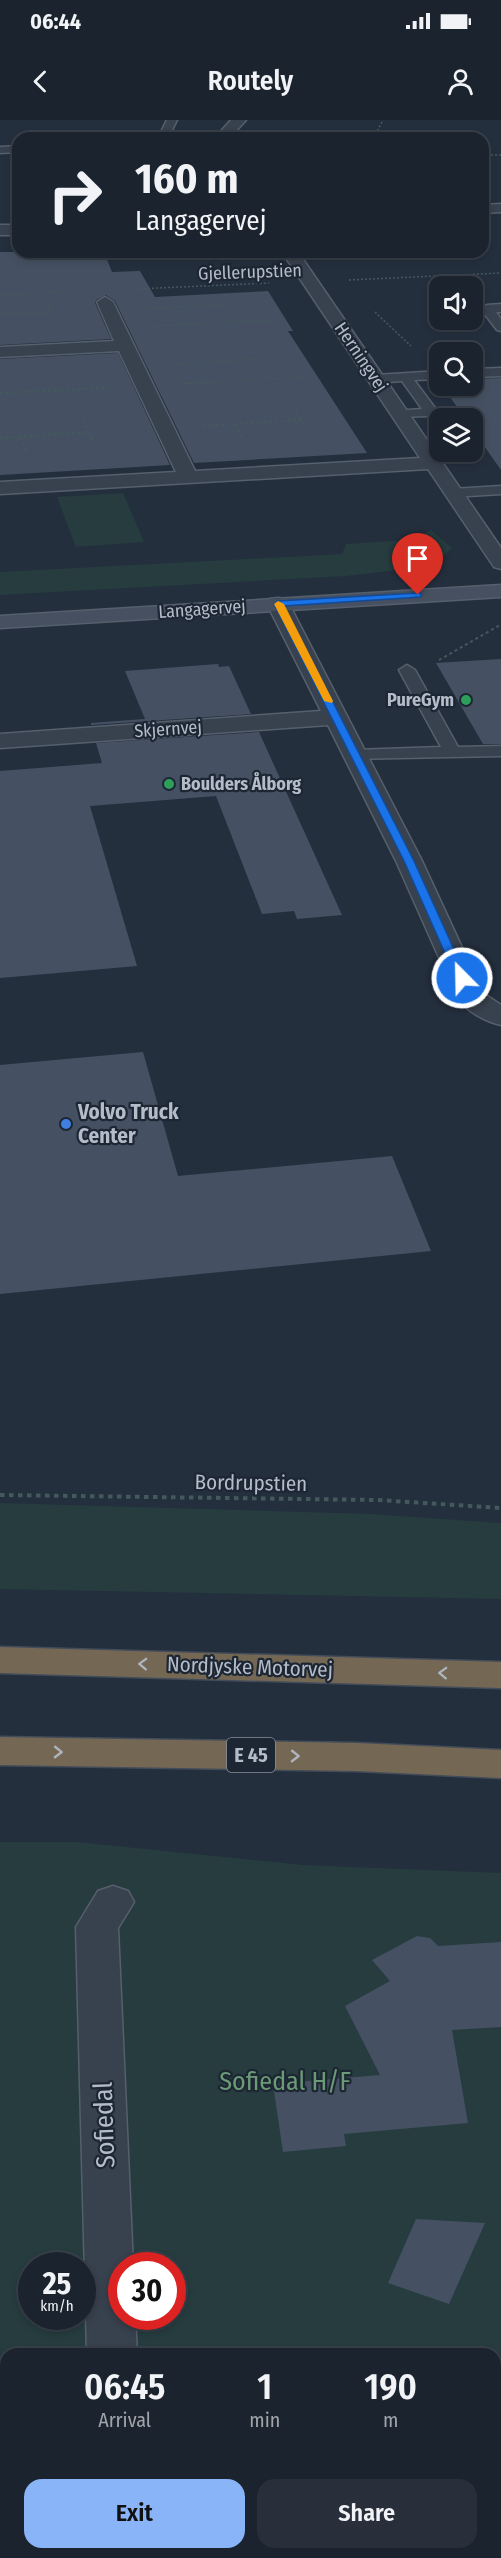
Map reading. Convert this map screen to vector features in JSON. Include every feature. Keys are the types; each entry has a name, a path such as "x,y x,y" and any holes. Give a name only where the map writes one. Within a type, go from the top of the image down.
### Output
{"highway":[{"name":"Nordjyske Motorvej","path":"0,1660 501,1675"},
{"name":"E 45","path":"0,1751 357,1757 501,1764"}],"street":[{"path":"228,132 238,120"},
{"name":"Herningvej","path":"294,258 501,563"},
{"path":"107,306 142,386 188,477"},
{"path":"0,352 125,346"},
{"path":"0,488 432,463"},
{"name":"Langagervej","path":"4,622 501,591"},
{"path":"278,604 409,861 471,998 501,1017"},
{"name":"Skjernvej","path":"0,741 337,717"},
{"name":"Sofiedal","path":"112,1902 97,1927 112,2348"}],"lane":[{"path":"501,308 487,309 501,327"},
{"path":"483,373 501,372"},
{"path":"376,379 429,376"},
{"path":"399,414 431,412 405,377"},
{"path":"453,493 501,490"},
{"path":"407,670 452,752"},
{"path":"355,755 501,751"}],"path":[{"path":"351,288 342,280 501,273"},
{"name":"Gjellerupstien","path":"130,289 310,281"},
{"path":"0,295 71,291"},
{"path":"225,294 244,322"},
{"path":"107,306 174,307 232,304"},
{"path":"174,307 183,325"},
{"path":"0,314 51,312"},
{"path":"376,313 410,345 420,349"},
{"path":"117,328 278,320"},
{"path":"253,348 271,379"},
{"path":"134,366 260,359"},
{"path":"198,363 208,382"},
{"path":"142,386 307,377"},
{"path":"0,393 115,387"},
{"path":"293,407 314,442"},
{"path":"84,420 98,455"},
{"path":"164,428 301,420"},
{"path":"235,424 246,446"},
{"path":"0,438 90,432"},
{"path":"21,437 29,459"},
{"path":"436,662 501,625"},
{"name":"Bordrupstien","path":"0,1495 378,1500 501,1508"}],"green space":[{"path":"123,493 144,542 76,547 57,497"},
{"path":"431,530 452,548 433,566 346,576 0,595 0,572 342,554 346,544 409,540"},
{"path":"0,1503 370,1514 501,1523 501,1599 0,1589"},
{"name":"Sofiedal H/F","path":"0,1842 76,1842 303,1865 501,1873 501,2348 0,2348"}],"building":[{"path":"0,252 12,252 12,258 106,258 112,272 140,271 155,297 268,291 293,331 288,331 367,453 194,463 115,301 106,295 96,300 95,303 111,339 0,345"},
{"path":"118,353 170,465 0,475 0,359"},
{"path":"501,378 501,470 483,445 483,408 458,408 449,396 483,396 483,379"},
{"path":"501,659 501,744 483,744 436,663"},
{"path":"218,664 219,667 229,666 251,714 91,725 91,723 145,719 125,671"},
{"path":"259,732 342,915 297,919 294,911 262,914 216,796 90,806 137,966 0,978 0,771 102,763 96,743"},
{"path":"143,1052 178,1176 392,1156 431,1251 0,1294 0,1065"},
{"path":"417,1936 430,1938 438,1946 501,1942 501,2027 452,2030 468,2123 344,2134 346,2146 283,2152 273,2084 380,2075 345,2006 390,1981 372,1960"},
{"path":"416,2219 485,2223 449,2304 388,2283"}],"slow traffic":[{"path":"280,604 278,604 328,701"}],"place":[{"name":"PureGym","path":"466,700"},
{"name":"Boulders Ålborg","path":"169,784"},
{"name":"Volvo Truck Center","path":"66,1124"}],"route":[{"path":"418,595 278,604 409,861 462,978"}]}
